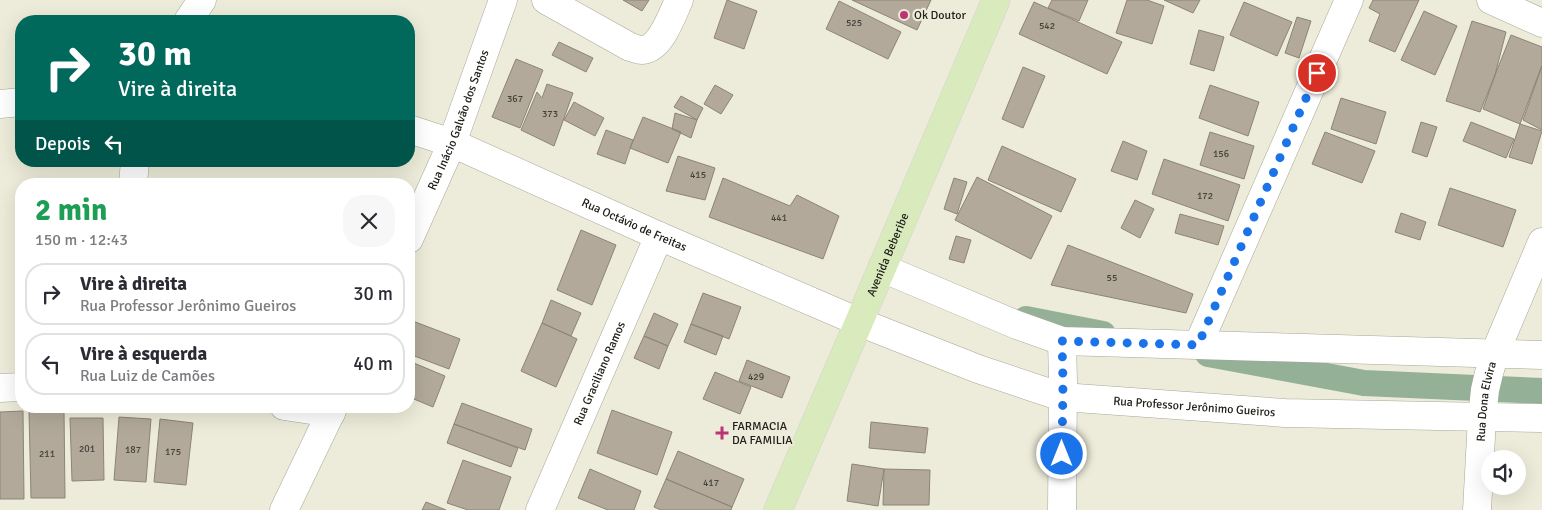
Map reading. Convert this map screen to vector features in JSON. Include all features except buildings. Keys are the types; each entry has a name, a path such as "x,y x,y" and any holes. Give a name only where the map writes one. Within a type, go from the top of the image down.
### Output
{"main road":[{"name":"Avenida Beberibe","path":"778,510 860,322 996,0"}],"street":[{"path":"192,15 202,0"},
{"name":"Rua Inácio Galvão dos Santos","path":"415,226 452,143 503,0"},
{"path":"546,0 630,47 641,50 648,49 658,41 668,26 679,0"},
{"path":"1198,345 1349,0"},
{"path":"1491,0 1542,22"},
{"path":"0,104 15,103"},
{"name":"Rua Octávio de Freitas","path":"415,131 452,143 659,236 860,322"},
{"name":"Rua Graciliano Ramos","path":"540,510 659,236"},
{"name":"Rua Dona Elvira","path":"1477,510 1485,390 1492,363 1542,242"},
{"path":"882,268 1062,345 1198,345 1492,363 1542,355"},
{"name":"Rua Professor Jerônimo Gueiros","path":"860,322 978,369 1063,390 1285,413 1483,411 1542,418"},
{"path":"1062,345 1062,510"},
{"path":"0,388 15,387"},
{"path":"284,510 331,413"}],"waterway":[{"path":"1026,319 1103,334"},
{"path":"1208,354 1364,383 1542,391"}],"place":[{"name":"Ok Doutor","path":"904,15"},
{"name":"FARMACIA DA FAMILIA","path":"722,433"}],"route":[{"path":"1062,454 1062,341 1198,345 1317,73"}]}
